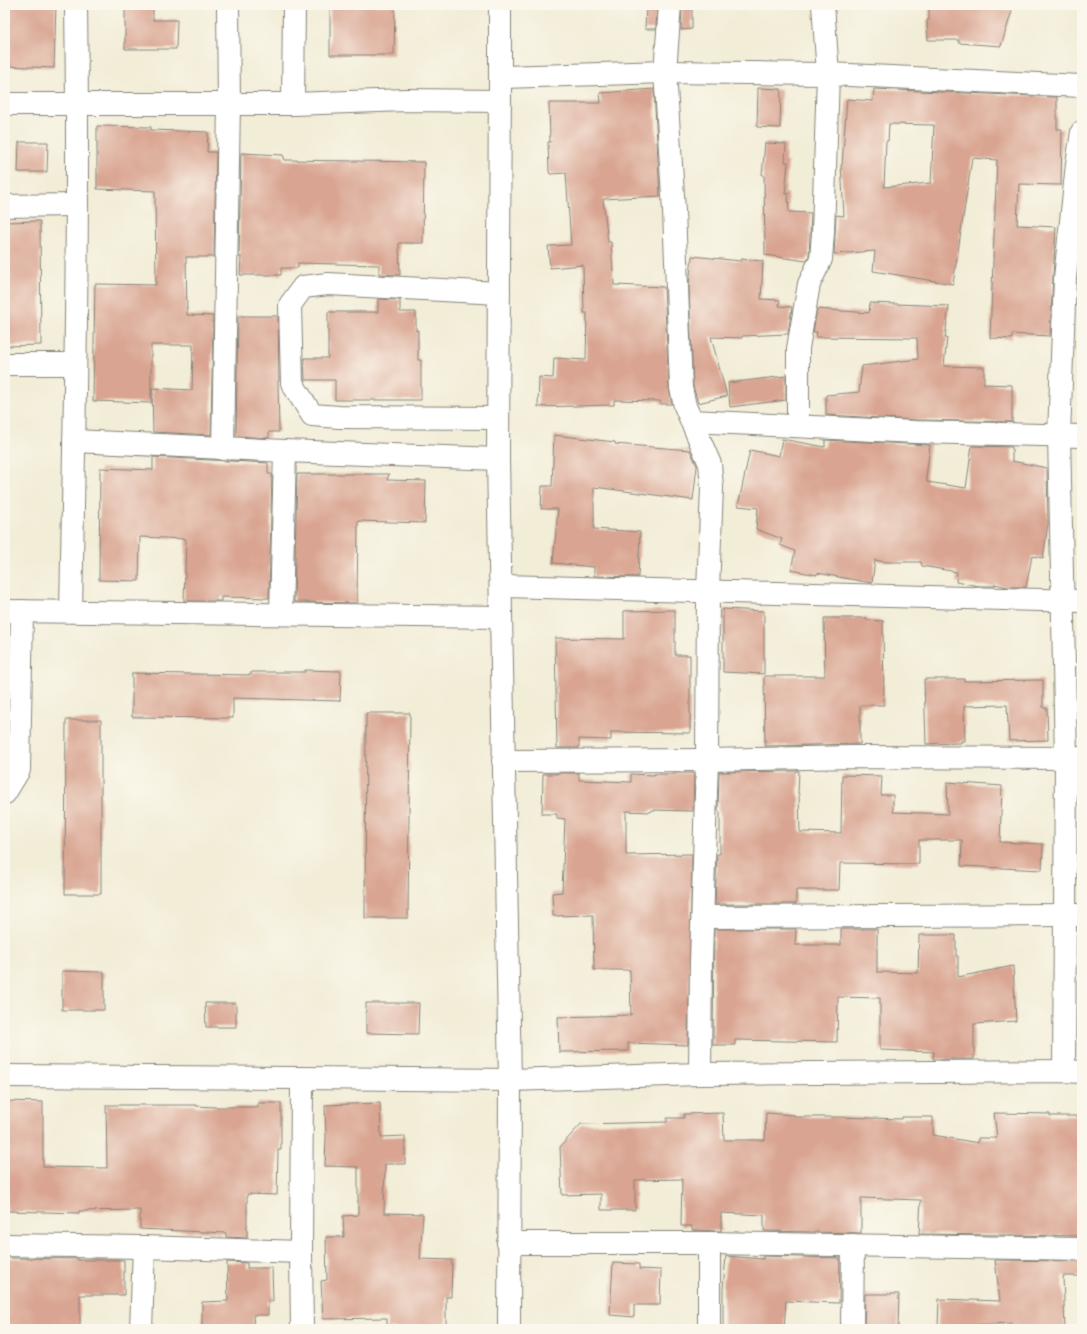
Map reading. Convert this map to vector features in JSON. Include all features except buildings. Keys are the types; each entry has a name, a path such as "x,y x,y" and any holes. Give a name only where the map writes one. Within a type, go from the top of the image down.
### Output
{"street":[{"path":"71,611 78,104 76,5"},
{"path":"223,449 230,104 228,5"},
{"path":"293,104 294,5"},
{"path":"500,5 498,460 510,1080 508,1329"},
{"path":"670,5 665,72 674,211 681,388 685,406 710,464 712,487 708,591 708,760 700,1074"},
{"path":"798,426 798,348 809,284 821,259 823,233 828,74 823,5"},
{"path":"500,77 665,72 828,74 1082,86"},
{"path":"5,104 293,104 406,100 500,101"},
{"path":"5,1076 510,1080 700,1074 1073,1071 1074,758 1072,601 1059,435 1074,278 1077,164 1082,132"},
{"path":"5,206 76,205"},
{"path":"498,418 339,417 312,415 292,384 290,305 303,287 328,284 499,293"},
{"path":"5,364 75,364"},
{"path":"691,421 915,432 1082,436"},
{"path":"74,441 223,449 498,460"},
{"path":"281,614 285,451"},
{"path":"501,586 1072,601"},
{"path":"5,793 19,770 14,611 501,617"},
{"path":"503,761 708,760 853,757 1074,758"},
{"path":"703,917 1073,916"},
{"path":"302,1078 302,1329"},
{"path":"508,1243 709,1243 1082,1249"},
{"path":"709,1243 709,1329"},
{"path":"5,1245 144,1247 301,1252"},
{"path":"852,1329 853,1245"},
{"path":"141,1329 144,1247"}]}
